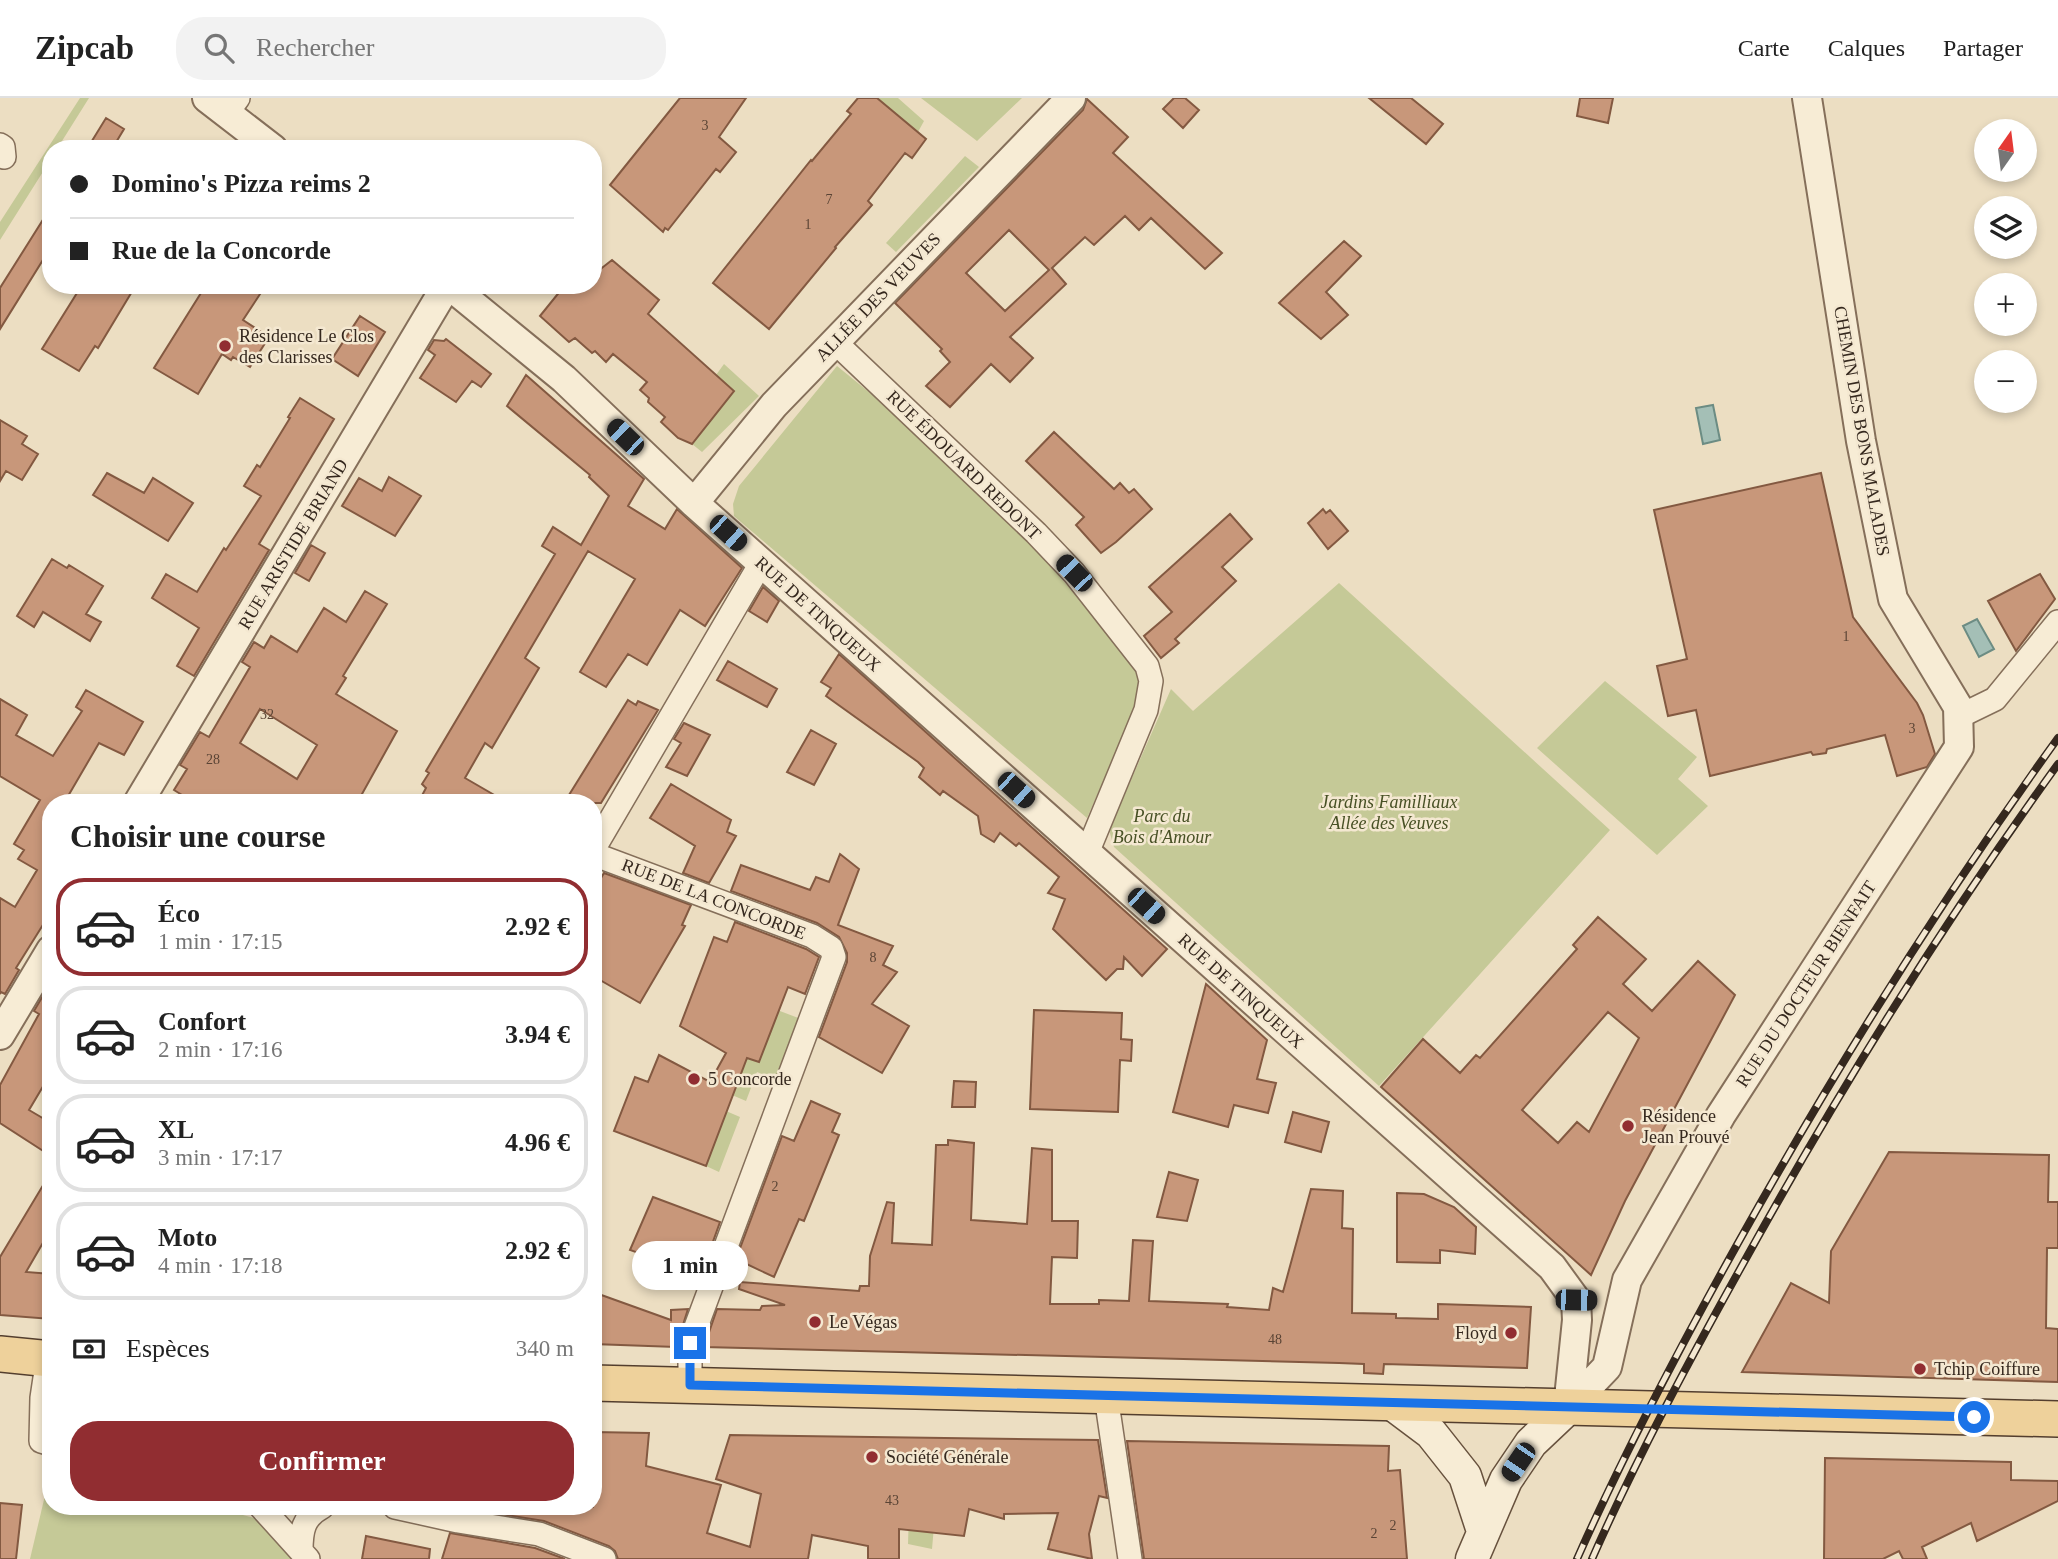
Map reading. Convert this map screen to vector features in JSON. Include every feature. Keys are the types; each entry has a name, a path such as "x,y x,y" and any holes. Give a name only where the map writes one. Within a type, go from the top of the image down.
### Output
{"main road":[{"path":"0,1354 42,1358"},
{"path":"602,1382 2058,1419"},
{"path":"1391,1403 1431,1433 1465,1476 1478,1545"},
{"path":"1478,1545 1506,1480 1531,1443 1568,1408"}],"street":[{"name":"ALLÉE DES VEUVES","path":"688,497 1071,98"},
{"name":"CHEMIN DES BONS MALADES","path":"1807,98 1861,441 1893,599 1958,706 1959,747"},
{"path":"224,103 263,140"},
{"name":"RUE ARISTIDE BRIAND","path":"143,794 443,294"},
{"name":"RUE DE TINQUEUX","path":"459,294 564,379 761,563 1552,1267 1576,1300"},
{"name":"RUE ÉDOUARD REDONT","path":"835,342 1036,533 1074,573 1147,666 1151,681 1146,710 1087,853"},
{"name":"RUE DE LA CONCORDE","path":"602,837 761,563"},
{"path":"1958,717 1995,699 2058,622"},
{"name":"RUE DU DOCTEUR BIENFAIT","path":"1568,1408 1607,1367 1627,1280 1721,1115 1959,747"},
{"name":"RUE DE LA CONCORDE","path":"602,855 812,936 831,948 834,957 690,1343 690,1385"},
{"path":"0,1035 42,965"},
{"path":"1568,1408 1577,1320 1576,1300 1610,1299 1625,1288"},
{"path":"1106,1396 1130,1559"},
{"path":"268,1515 304,1555"},
{"path":"304,1555 301,1530 310,1515"},
{"path":"431,1515 539,1534 604,1559"}],"green space":[{"path":"80,98 89,98 63,140 53,140"},
{"path":"877,98 898,98 924,121 918,132"},
{"path":"921,98 1022,98 977,141"},
{"path":"965,156 979,167 896,252 886,243"},
{"path":"42,157 42,173 0,240 0,222"},
{"path":"724,364 759,396 702,452 692,444 716,375"},
{"path":"837,366 961,467 1137,663 1141,684 1132,716 1087,818 734,516 733,504 739,486"},
{"name":"Jardins Familliaux Allée des Veuves","path":"1339,583 1610,830 1379,1086 1114,847 1109,830 1171,689 1193,711"},
{"path":"1605,681 1697,757 1678,779 1708,806 1657,855 1537,748"},
{"path":"772,1008 801,1019 777,1080 757,1072 746,1101 732,1095 747,1058 759,1062 774,1023"},
{"path":"726,1111 740,1117 719,1172 706,1166"},
{"path":"42,1508 42,1515 243,1515 258,1519 292,1559 30,1559"},
{"path":"909,1512 935,1515 932,1549 908,1544"}],"water":[{"path":"1713,405 1720,440 1703,444 1696,408"},
{"path":"1977,619 1994,649 1979,657 1963,626"}],"building":[{"path":"680,98 746,98 719,137 736,152 720,172 716,169 668,230 665,228 663,232 610,185"},
{"path":"858,98 877,98 926,139 912,158 905,153 868,201 872,205 769,329 713,283 851,114 847,111"},
{"path":"1174,98 1185,98 1199,110 1183,128 1163,109"},
{"path":"1369,98 1411,98 1443,124 1426,144"},
{"path":"1580,98 1613,98 1608,123 1577,116"},
{"path":"1087,99 1128,137 1113,153 1222,253 1205,269 1151,218 1139,230 1125,216 1094,245 1085,237 1052,268 1066,284 1010,337 1033,358 1010,382 991,364 950,407 926,386 950,362 940,351 942,349 895,303 1083,110","holes":["1009,230 1049,270 1005,311 966,273"]},
{"path":"106,118 124,129 117,140 93,140"},
{"path":"42,221 42,261 0,329 0,288"},
{"path":"1344,241 1361,256 1326,292 1348,315 1321,339 1279,303"},
{"path":"612,260 659,300 648,314 734,391 692,444 678,438 661,422 665,417 648,402 649,398 640,390 647,382 613,354 606,362 575,338 569,342 540,316 558,294 602,294 602,268"},
{"path":"76,294 131,294 98,348 95,346 79,371 42,349"},
{"name":"Résidence Le Clos des Clarisses","path":"200,294 260,294 243,320 269,337 250,367 222,354 198,394 154,368"},
{"path":"360,316 385,332 358,376 332,359"},
{"path":"446,339 491,374 481,387 472,381 456,402 420,378 435,355 428,350 434,340"},
{"path":"526,375 644,479 628,506 665,529 677,509 742,568 705,626 680,610 647,665 628,654 606,687 580,672 635,579 588,551 525,658 539,668 492,748 485,743 465,778 493,794 423,794 426,788 422,784 429,773 426,771 555,554 542,546 553,527 581,545 609,496 590,475 507,406"},
{"path":"300,398 334,419 259,544 269,550 194,676 177,666 199,628 152,598 166,574 197,592 261,496 244,486 257,465 260,467"},
{"path":"0,420 27,436 22,444 38,454 22,480 6,471 0,481"},
{"path":"1054,432 1114,489 1120,483 1129,493 1134,489 1152,509 1101,553 1076,525 1084,517 1026,461"},
{"path":"107,473 144,493 153,478 193,503 168,541 93,495"},
{"path":"1821,473 1853,617 1917,703 1935,754 1927,767 1897,776 1885,735 1827,749 1826,753 1813,755 1811,752 1710,776 1696,710 1668,716 1657,666 1687,659 1654,510"},
{"path":"389,477 421,496 395,536 342,506 359,478 382,491"},
{"path":"1323,509 1326,513 1330,510 1348,531 1328,549 1308,523"},
{"path":"1230,514 1252,539 1222,567 1236,581 1175,639 1179,643 1161,658 1144,636 1172,612 1149,587"},
{"path":"311,545 325,553 309,581 295,573"},
{"path":"52,559 67,568 69,565 103,586 86,614 101,622 90,641 43,612 34,627 17,616"},
{"path":"2040,574 2055,599 2016,651 1988,601"},
{"path":"763,587 779,601 767,622 749,611"},
{"path":"365,591 387,604 343,676 346,678 336,694 397,731 362,794 180,794 174,790 187,769 180,765 200,732 209,737 250,667 242,662 254,642 264,648 271,636 297,652 324,608 346,622","holes":["260,709 317,745 297,779 240,743"]},
{"path":"839,654 1167,949 1142,976 1124,957 1123,969 1117,969 1106,980 1053,929 1065,899 1048,893 1059,877 1019,843 1016,846 1000,833 994,842 981,834 978,816 943,791 940,795 919,777 924,768 918,762 826,696 831,688 821,682"},
{"path":"728,661 777,689 767,707 717,680"},
{"path":"86,690 143,722 124,755 99,743 69,794 42,794 42,926 16,968 19,970 5,994 0,994 0,898 15,907 37,870 18,859 24,850 14,844 40,800 0,776 0,699 27,715 16,735 53,756 82,711 76,707"},
{"path":"628,700 636,705 638,701 658,710 602,801 602,794 570,794"},
{"path":"684,723 710,735 687,776 666,767 681,743 674,739"},
{"path":"811,730 836,744 814,785 787,772"},
{"path":"671,784 731,820 727,832 736,836 709,883 683,873 695,846 650,818"},
{"path":"840,854 859,869 838,925 893,946 883,965 897,972 872,1004 909,1026 882,1073 819,1037 847,962 847,953 839,937 817,923 731,891 741,865 810,890 816,877 829,882"},
{"path":"604,873 691,905 682,925 685,926 640,1003 602,981"},
{"path":"1598,917 1646,959 1623,984 1652,1011 1698,961 1735,995 1625,1201 1591,1275 1381,1087 1423,1039 1460,1073 1476,1055 1480,1058 1577,949 1573,945","holes":["1608,1012 1639,1038 1589,1132 1577,1122 1558,1143 1522,1110"]},
{"name":"5 Concorde","path":"735,922 806,949 819,957 805,994 788,987 759,1062 747,1058 706,1166 614,1131 635,1077 648,1082 659,1055 710,1082 726,1053 680,1026 714,937 727,942"},
{"path":"1206,984 1267,1040 1257,1079 1276,1083 1268,1113 1234,1105 1228,1127 1173,1112"},
{"path":"42,997 42,1088 29,1110 42,1118 42,1150 0,1123 0,1085 39,1014 34,1011"},
{"path":"1034,1010 1122,1013 1121,1039 1132,1040 1131,1061 1120,1060 1118,1112 1030,1109"},
{"path":"954,1081 976,1082 975,1107 952,1107"},
{"path":"811,1101 840,1114 832,1132 839,1135 804,1221 799,1219 774,1277 736,1259 782,1136 794,1141"},
{"path":"1293,1112 1329,1122 1321,1152 1285,1142"},
{"path":"948,1140 974,1143 971,1220 1027,1224 1032,1148 1052,1150 1052,1221 1078,1221 1077,1258 1052,1257 1050,1304 1099,1304 1099,1300 1129,1301 1133,1240 1153,1241 1149,1301 1228,1304 1227,1307 1269,1310 1273,1288 1283,1292 1311,1189 1343,1191 1342,1228 1353,1229 1352,1313 1438,1319 1438,1304 1531,1307 1527,1368 1384,1364 1383,1374 1364,1373 1364,1364 1339,1363 704,1347 717,1309 760,1310 762,1306 785,1305 739,1289 740,1282 859,1291 860,1286 869,1286 870,1256 887,1202 894,1203 892,1243 932,1245 936,1145 948,1145"},
{"path":"1889,1152 2049,1155 2048,1202 2058,1202 2058,1248 2047,1248 2046,1328 2058,1329 2058,1382 1742,1372 1791,1283 1829,1303 1831,1251"},
{"path":"1169,1172 1198,1180 1187,1221 1157,1217"},
{"path":"42,1187 42,1244 26,1272 42,1273 42,1318 0,1315 0,1257"},
{"path":"1397,1193 1424,1194 1454,1207 1476,1227 1475,1254 1440,1250 1440,1263 1397,1262"},
{"path":"653,1197 720,1222 701,1275 630,1250"},
{"path":"602,1295 671,1320 671,1310 688,1309 676,1347 602,1344"},
{"path":"602,1432 649,1433 646,1466 721,1485 707,1533 750,1547 761,1494 716,1479 730,1435 1098,1440 1107,1498 1099,1496 1089,1534 1092,1559 1048,1549 1058,1513 1004,1514 1004,1519 969,1509 964,1536 899,1529 899,1559 868,1559 868,1546 812,1535 808,1559 618,1559 609,1546 544,1521 507,1515 602,1515"},
{"path":"1127,1441 1389,1446 1388,1471 1400,1470 1407,1559 1144,1559"},
{"path":"1825,1458 2011,1462 2011,1480 2058,1481 2058,1501 1977,1541 1971,1523 1922,1547 1927,1559 1903,1559 1899,1551 1883,1559 1824,1559"},
{"path":"0,1503 22,1505 16,1559 0,1559"},
{"path":"450,1533 535,1548 565,1559 442,1559"},
{"path":"366,1536 430,1549 429,1559 362,1559"}],"railway":[{"path":"1577,1559 1674,1360 1812,1113 1931,923 2058,738"},
{"path":"1592,1559 1627,1483 1684,1372 1817,1134 1933,946 2058,764"}],"place":[{"name":"Résidence Le Clos des Clarisses","path":"225,346"},
{"name":"5 Concorde","path":"694,1079"},
{"name":"Résidence Jean Prouvé","path":"1628,1126"},
{"name":"Le Végas","path":"815,1322"},
{"name":"Floyd","path":"1511,1333"},
{"name":"Tchip Coiffure","path":"1920,1369"},
{"name":"Société Générale","path":"872,1457"}],"route":[{"path":"690,1343 690,1385 1974,1417"}],"park label":[{"name":"Parc du Bois d'Amour","path":"1162,826"}]}
